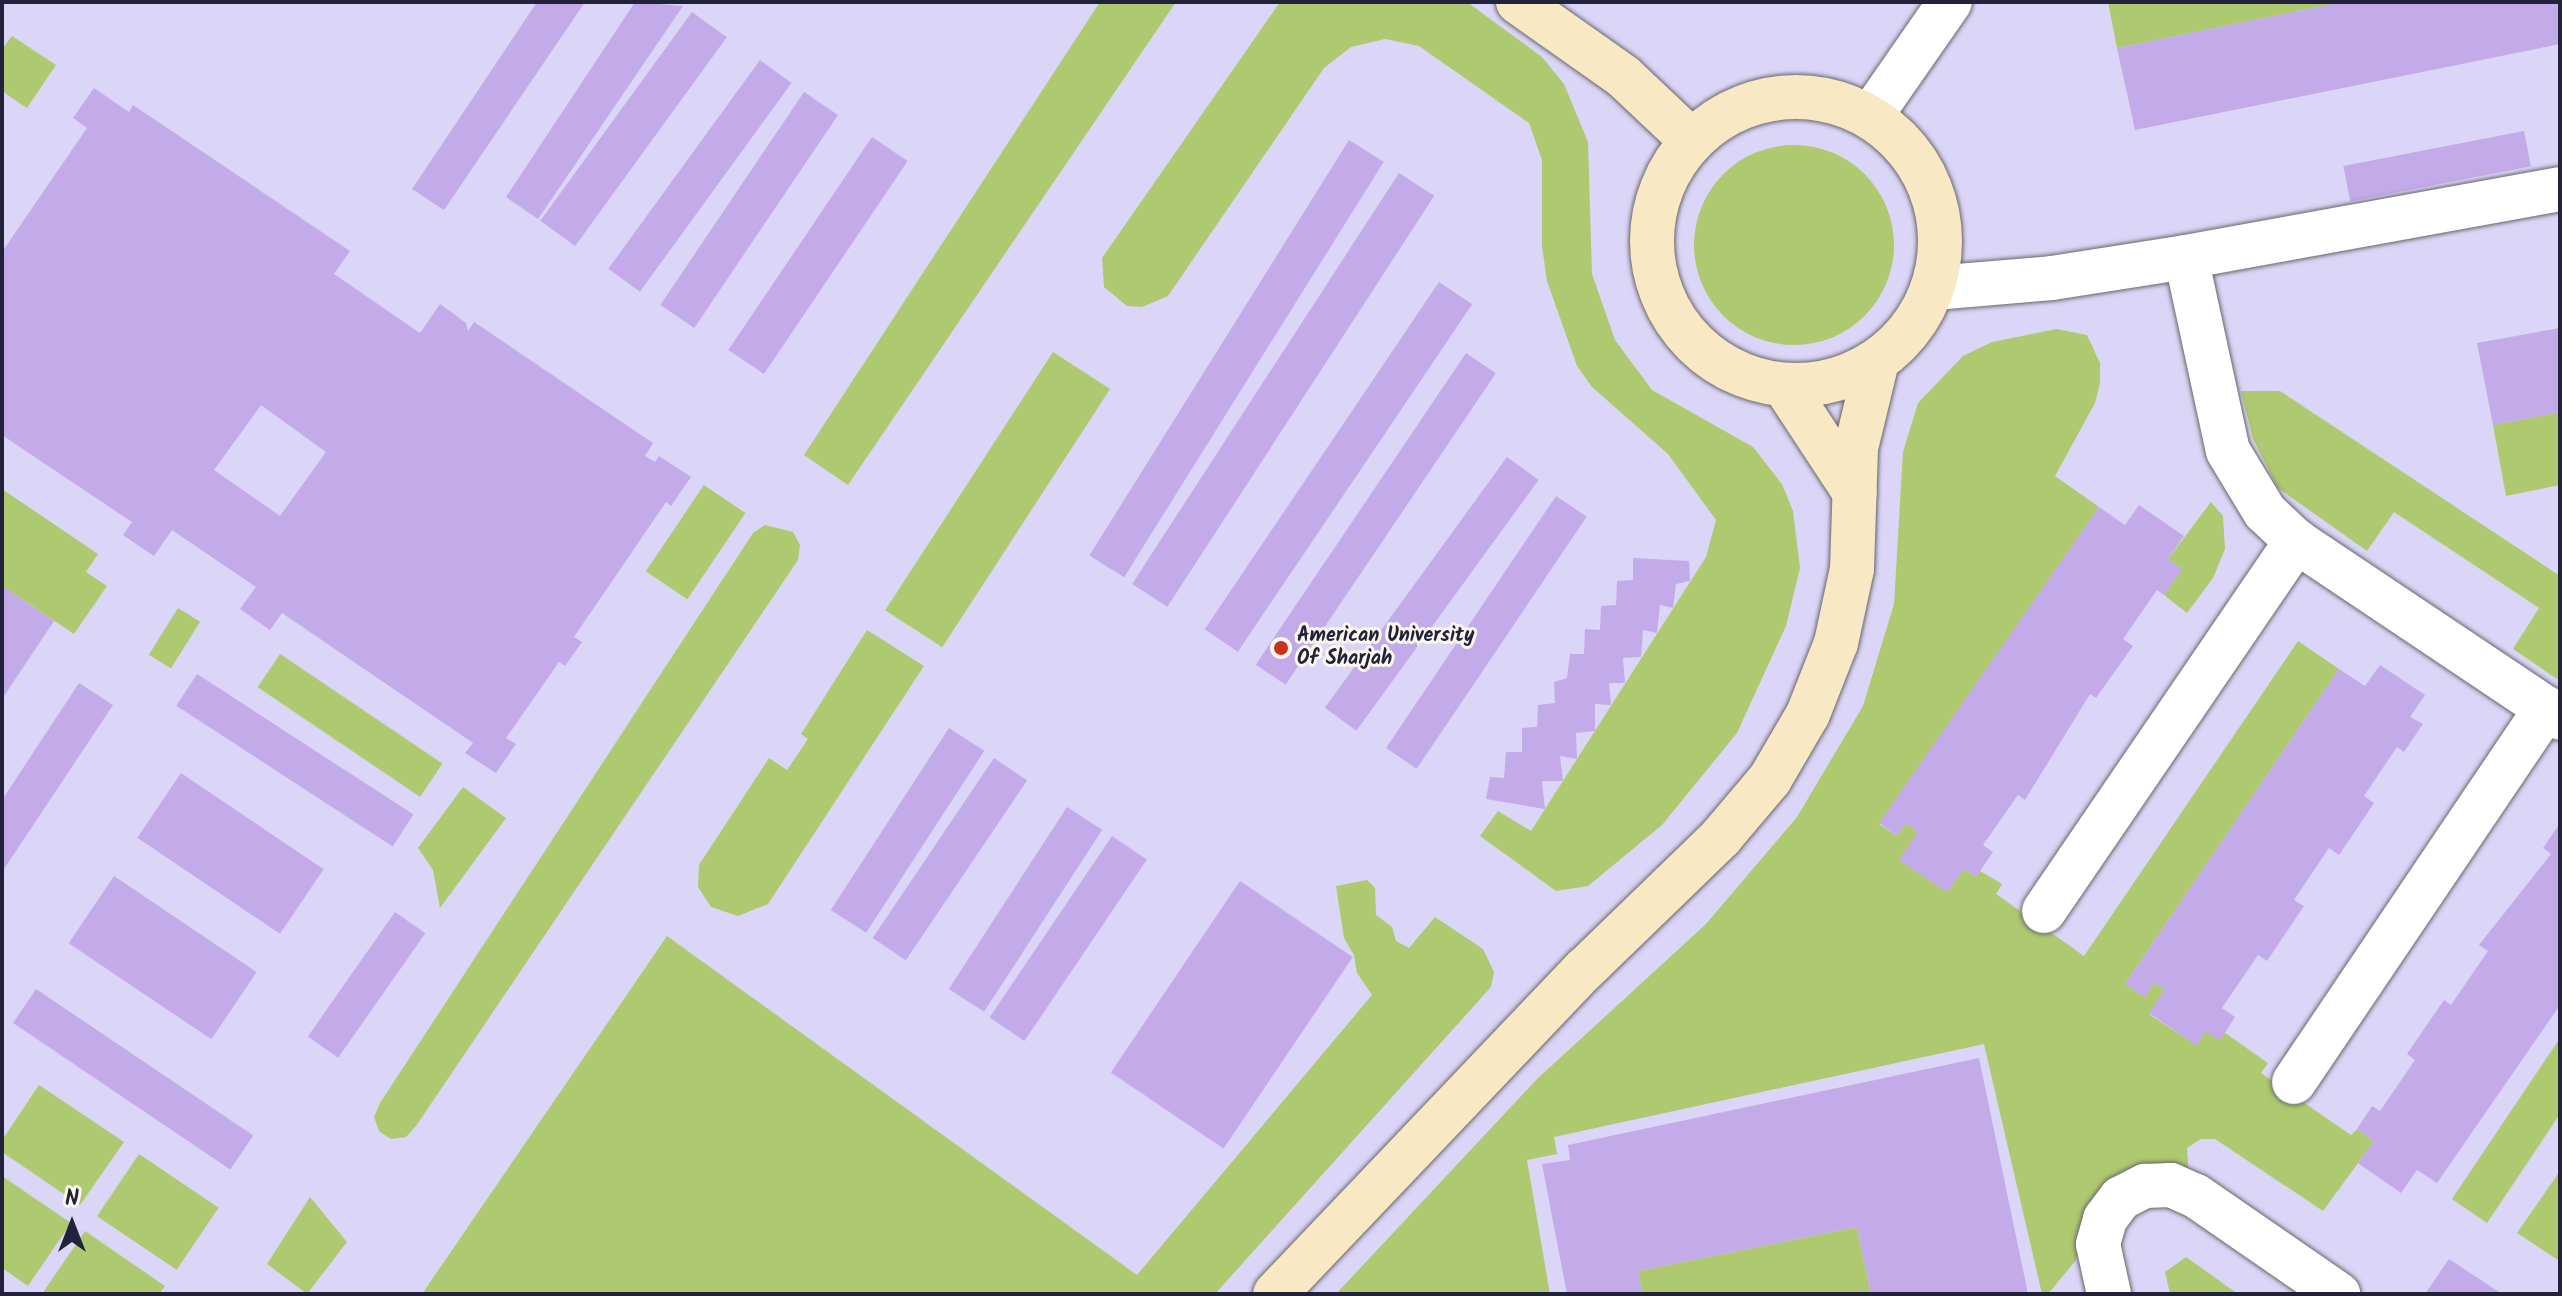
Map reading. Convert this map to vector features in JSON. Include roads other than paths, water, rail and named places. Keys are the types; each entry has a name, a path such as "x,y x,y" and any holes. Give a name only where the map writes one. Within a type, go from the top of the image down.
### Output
{"street":[{"path":"1518,2 1623,76 1692,141"},
{"path":"1870,117 1950,2"},
{"path":"1808,98 1870,117 1901,141 1924,173 1938,210 1941,250 1934,288 1911,329 1877,361 1827,382 1784,385 1738,374 1700,349 1671,313 1654,270 1652,224 1666,180 1692,141 1745,107 1776,99 1808,98"},
{"path":"1934,288 2052,278 2186,257 2560,189"},
{"path":"2186,257 2228,451 2265,512 2296,541 2553,713 2294,1082"},
{"path":"1275,1294 1585,969 1721,837 1770,779 1808,714 1836,643 1852,569 1856,448 1877,361"},
{"path":"1784,385 1856,493"},
{"path":"2044,911 2296,541"},
{"path":"2109,1294 2098,1244 2105,1219 2121,1198 2145,1186 2171,1185 2196,1196 2338,1294"}],"place":[{"name":"American University Of Sharjah","path":"1281,648"}]}
